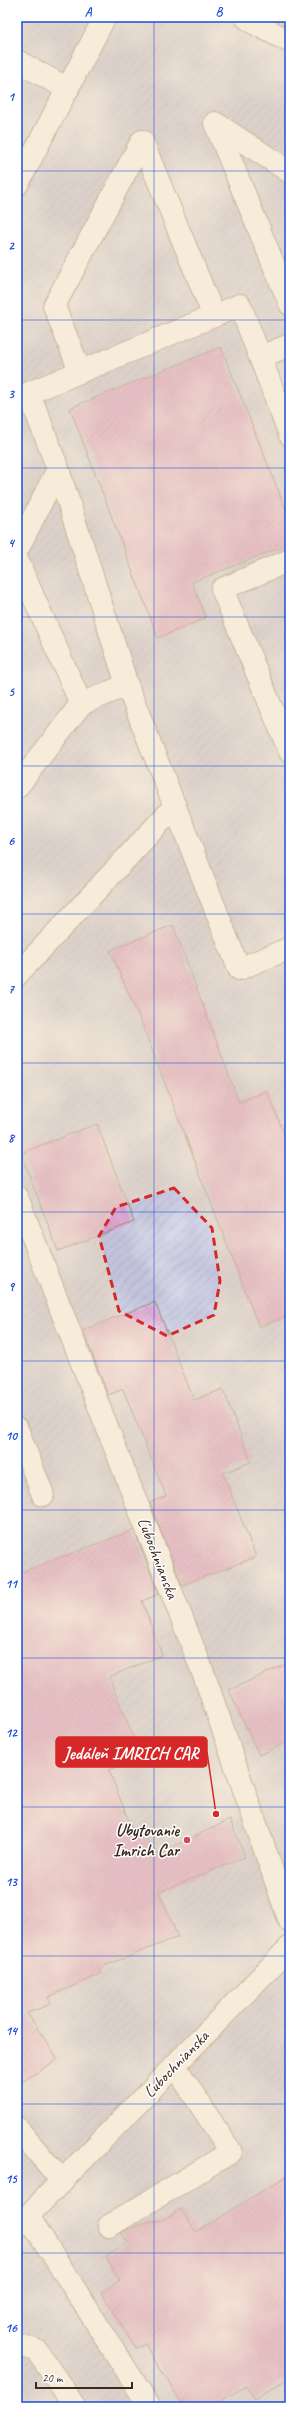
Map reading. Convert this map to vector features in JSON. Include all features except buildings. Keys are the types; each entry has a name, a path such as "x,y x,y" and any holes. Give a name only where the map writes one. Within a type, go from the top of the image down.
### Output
{"lane":[{"path":"17,185 105,17"},
{"path":"246,17 252,22 290,42"},
{"path":"17,61 68,89"},
{"path":"290,172 215,123 290,304"},
{"path":"80,372 54,306 142,141 214,316"},
{"path":"290,435 240,305 29,393 58,469 127,685 239,969 290,948"},
{"path":"260,357 290,345"},
{"path":"17,550 58,469"},
{"path":"17,560 81,704"},
{"path":"290,560 222,589 290,752"},
{"path":"17,787 81,704 127,685"},
{"path":"17,975 174,806"},
{"name":"Ľubochnianska","path":"17,1197 204,1675 290,1922"},
{"path":"17,1429 43,1495"},
{"name":"Ľubochnianska","path":"150,2407 23,2222 290,1947"},
{"path":"109,2226 231,2152 174,2066"},
{"path":"17,2128 62,2181"},
{"path":"17,2344 37,2351 75,2407"}],"highlighted area":[{"path":"174,1188 212,1228 220,1281 214,1315 167,1336 119,1311 99,1236 116,1207"}],"shaded area":[{"path":"17,17 290,17 290,2407 17,2407"}],"place":[{"name":"Jedáleň IMRICH CAR","path":"216,1814"},
{"name":"Ubytovanie Imrich Car","path":"187,1840"}]}
